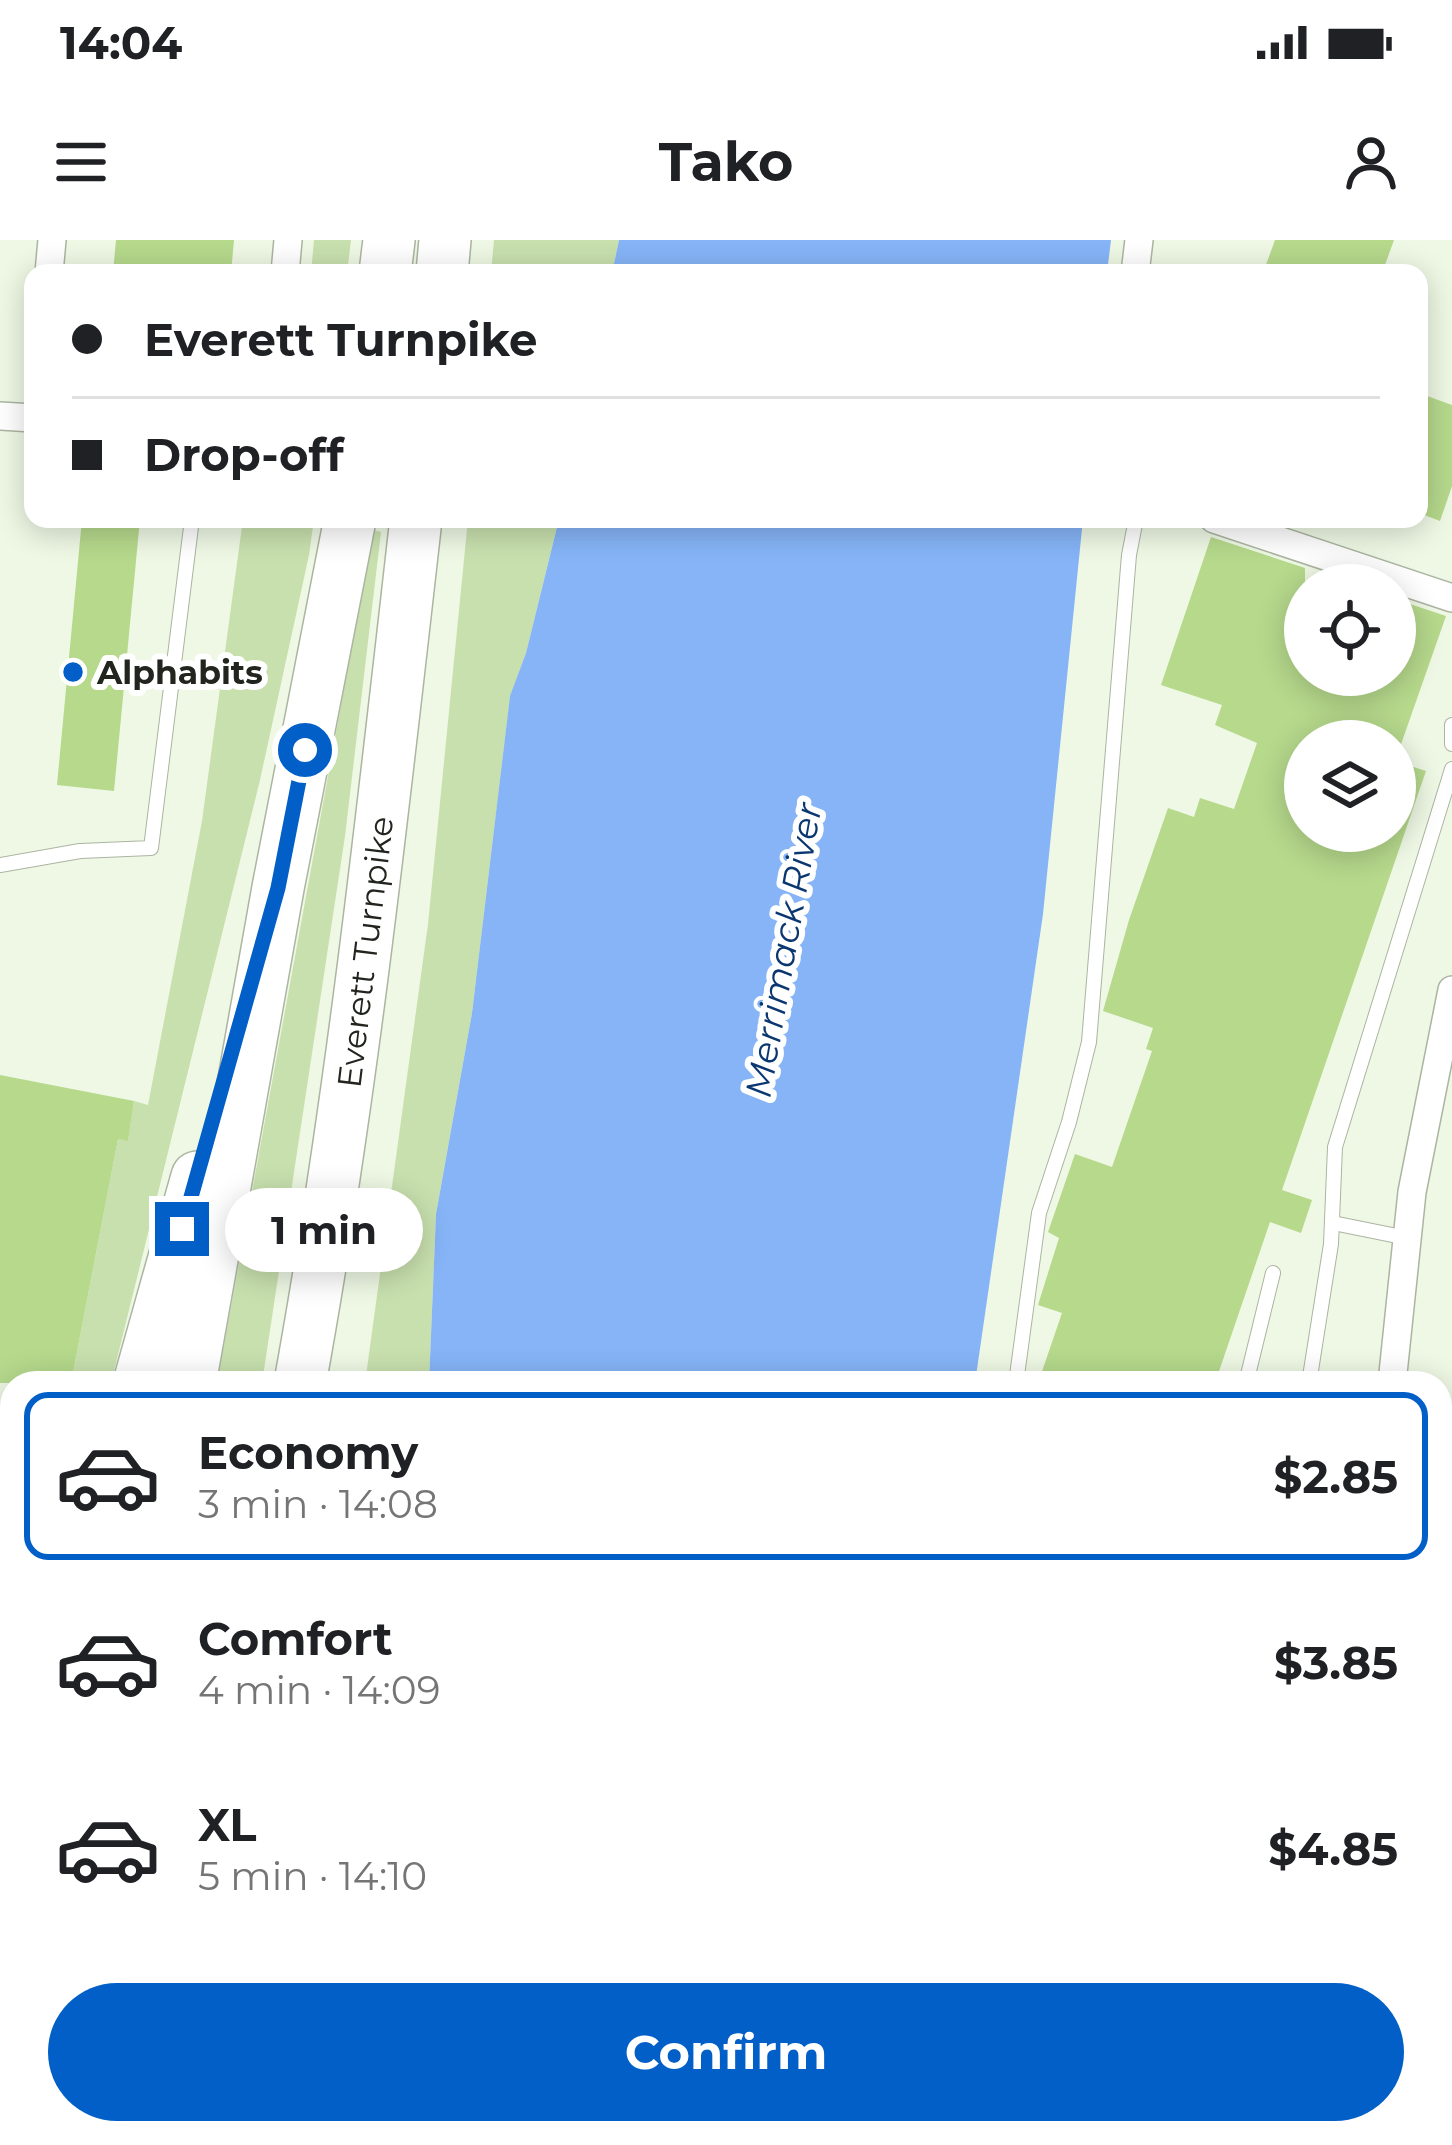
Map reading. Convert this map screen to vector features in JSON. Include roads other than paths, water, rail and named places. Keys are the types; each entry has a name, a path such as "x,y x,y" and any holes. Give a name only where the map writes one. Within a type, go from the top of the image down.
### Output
{"highway":[{"path":"192,1371 348,528"},
{"name":"Everett Turnpike","path":"302,1371 333,1201 360,1008 415,528"},
{"path":"142,1371 278,888"},
{"path":"323,1371 333,1201"}],"street":[{"path":"1241,528 1452,598"},
{"path":"1393,1371 1416,1170 1452,990"}],"lane":[{"path":"0,865 80,851 151,848 191,528"},
{"path":"1018,1371 1039,1213 1070,1122 1089,1042 1134,528"},
{"path":"1452,725 1452,744"},
{"path":"1312,1371 1333,1223 1335,1148 1452,769"},
{"path":"1333,1223 1407,1238"},
{"path":"1249,1371 1273,1273"}],"water":[{"path":"619,240 1111,240 1108,264 614,264"},
{"name":"Merrimack River","path":"557,528 1082,528 1043,914 977,1371 429,1371 436,1214 472,1013 510,696 526,653"}],"place":[{"name":"Alphabits","path":"73,672"}]}
